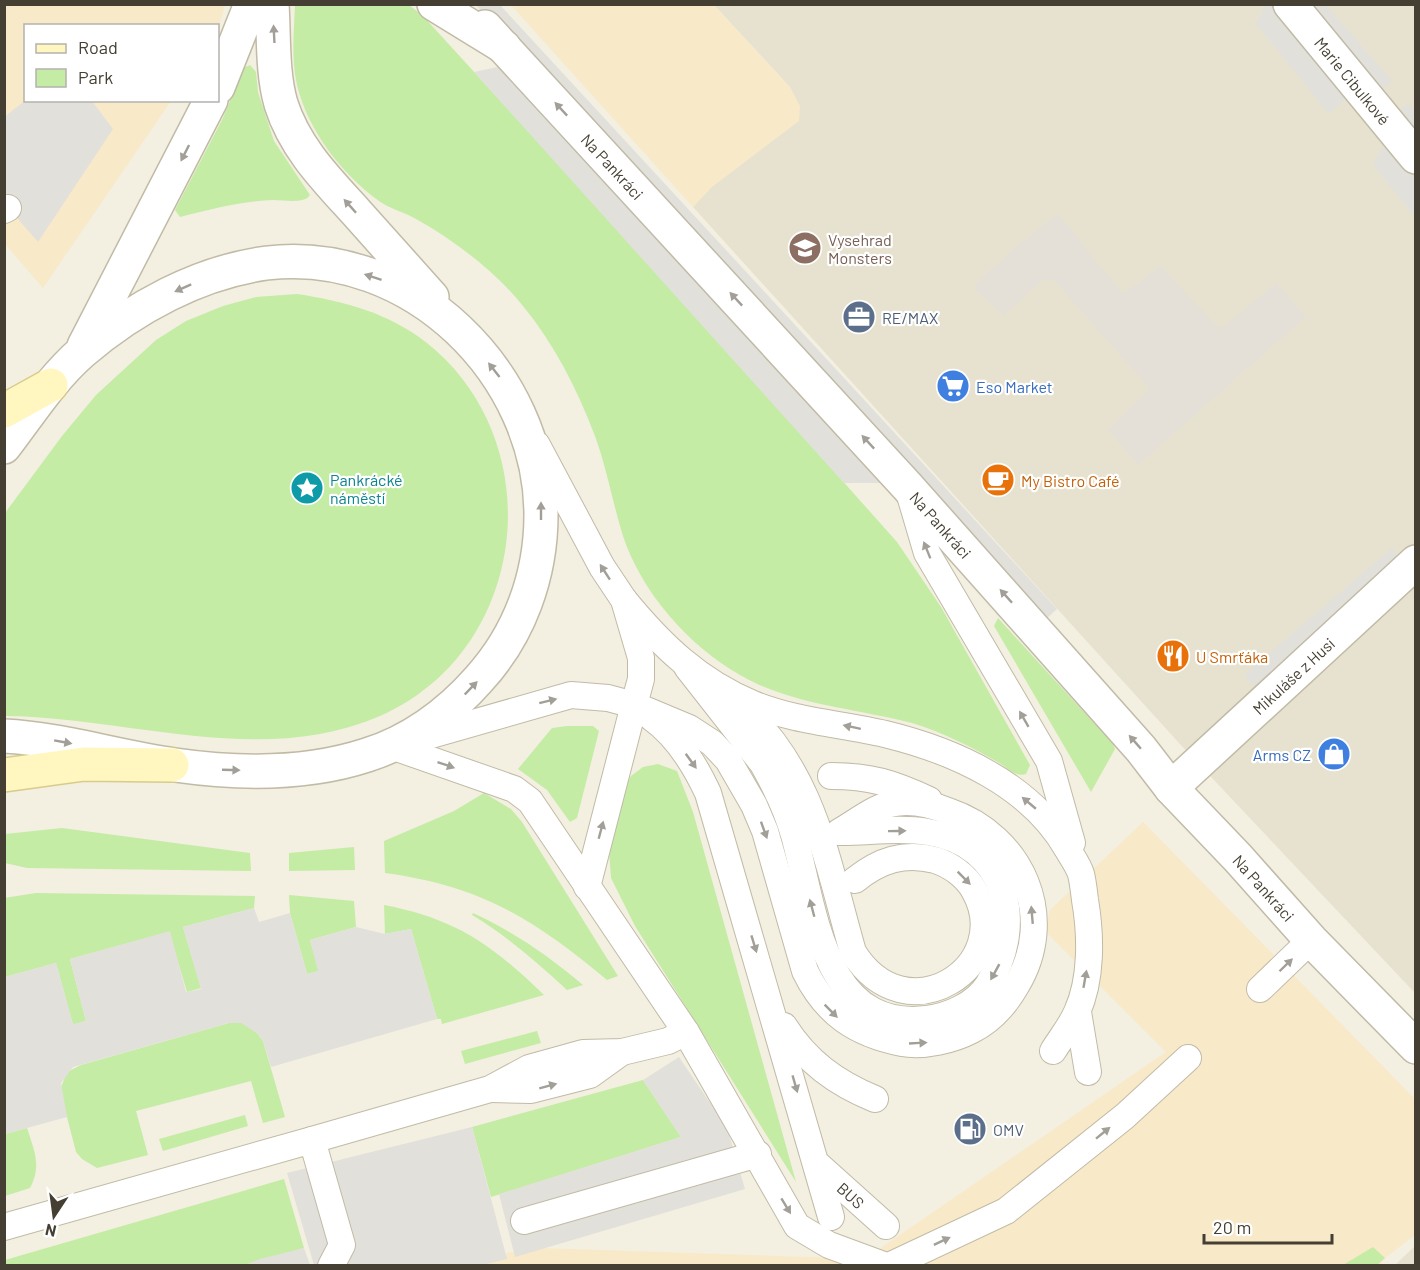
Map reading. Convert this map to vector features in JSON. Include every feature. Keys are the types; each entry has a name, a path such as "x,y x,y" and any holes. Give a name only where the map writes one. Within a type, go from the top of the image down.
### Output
{"main road":[{"path":"4,411 51,385"},
{"path":"4,775 84,764 172,765"}],"street":[{"path":"219,84 251,4"},
{"path":"4,736 36,738 172,765 243,770 303,769 366,755 391,746 431,723 471,689 490,667 521,615 534,575 541,537 538,474 532,446 522,419 500,377 459,327 304,152 292,132 281,103 276,75 272,4"},
{"path":"434,4 504,48"},
{"name":"Na Pankráci","path":"462,4 907,486 1141,748 1171,788 1238,858 1311,940 1416,1047"},
{"name":"Marie Cibulkové","path":"1290,4 1416,156"},
{"path":"80,354 210,102"},
{"path":"4,447 51,385 80,354 122,322 180,289 236,269 269,263 333,266 387,282 434,308 459,327"},
{"name":"Mikuláše z Husi","path":"1171,788 1416,562"}],"lane":[{"path":"522,419 602,567 624,600 656,639 687,667 773,759 801,785 813,816 853,952 873,977 885,984 913,992 942,986 958,977 970,965 978,950 983,932 978,897 958,872 940,862 921,856 883,861 855,880"},
{"path":"907,486 927,553 1048,761 1080,872 1090,943 1078,1012 1088,1072"},
{"path":"586,887 640,679 641,658 624,600"},
{"path":"687,667 723,690 755,705 790,715 887,735 927,747 977,767 1012,788 1041,812 1060,836 1080,872"},
{"path":"723,690 759,722 773,759 783,805 793,833 824,952 832,971 855,998 866,1020 906,1044 937,1042 962,1035 987,1022 1006,1002 1023,974 1033,943 1033,912 1027,884 1013,856 970,818 887,781 863,776 831,776"},
{"path":"391,746 570,695 608,698 634,705 689,728 712,743 739,777 765,831 805,971 815,992 842,1021 919,1020 943,1017 966,1006 985,989 1005,951 1008,912 995,873 984,859 949,837 928,832 839,832 872,812 891,804 913,802 938,807 970,818"},
{"path":"634,705 659,723 678,744 696,767 708,793 773,1008 831,1217"},
{"path":"391,746 514,789 530,801 686,1032 758,1154 797,1226 829,1245 887,1266 1006,1212 1125,1116 1188,1058"},
{"path":"1260,989 1311,940"},
{"path":"773,1008 808,1059 829,1076 875,1099"},
{"path":"1053,1051 1078,1012"},
{"path":"4,1227 490,1089 531,1090 590,1074 622,1052 668,1041 686,1032"},
{"path":"312,1140 342,1245 331,1266"},
{"path":"524,1221 758,1154"},
{"name":"BUS","path":"818,1164 886,1226"}],"shaded area":[{"path":"4,5 225,5 219,26 219,24 24,24 24,102 170,102 43,288 5,244"},
{"path":"476,5 500,5 1057,609 1043,622"},
{"path":"511,5 714,5 790,87 800,106 799,121 712,187 693,207"},
{"path":"714,5 1415,5 1415,993 1179,743 693,207 790,87"},
{"path":"1265,5 1275,5 1351,94 1329,114 1256,24"},
{"path":"1306,5 1326,5 1392,81 1378,92"},
{"path":"507,65 886,483 844,483 474,72"},
{"path":"24,102 93,102 113,129 38,242 5,204 4,117"},
{"path":"1408,103 1415,112 1415,137 1396,114"},
{"path":"1387,138 1415,172 1415,217 1373,165"},
{"path":"1058,214 1123,294 1160,266 1220,329 1277,283 1306,317 1138,465 1107,429 1150,389 1055,281 1042,280 1004,316 974,289 977,282 1019,244"},
{"path":"1392,548 1402,560 1254,687 1244,675"},
{"path":"1143,822 1415,1099 1415,1235 1385,1258 1380,1265 424,1266 538,1248 865,1259 1166,1052 1045,931 1050,910"},
{"path":"254,908 259,922 290,913 307,974 318,971 310,940 356,927 385,934 411,929 437,1019 271,1067 263,1041 257,1033 241,1023 229,1023 73,1067 61,1083 67,1117 5,1134 5,977 56,963 73,1024 86,1021 70,959 170,931 186,992 201,989 183,927"},
{"path":"679,1057 727,1128 745,1189 515,1257 499,1194 681,1137 643,1080"},
{"path":"472,1127 507,1259 479,1266 314,1265 287,1173"},
{"path":"1415,1246 1415,1265 1395,1265"},
{"path":"304,1248 310,1265 245,1265 260,1259"}],"green space":[{"path":"295,5 409,5 423,16 635,248 897,542 941,607 1030,765 1026,774 1019,775 969,746 924,727 824,705 760,685 721,663 686,633 655,597 631,557 599,448 588,419 573,384 535,321 512,293 473,257 430,227 383,204 365,190 340,165 318,135 302,102 295,75 293,45"},
{"path":"250,65 256,72 258,92 274,141 310,195 299,201 250,202 180,217 175,210 223,118 243,68"},
{"path":"297,294 332,300 382,316 427,343 467,385 493,434 506,488 506,543 493,596 468,644 430,685 380,716 335,731 288,738 241,739 194,736 52,718 5,716 5,513 62,436 96,395 156,340 186,321 223,306 256,297"},
{"path":"998,618 1113,744 1115,749 1091,792 994,626"},
{"path":"593,726 599,731 577,818 570,822 547,790 518,769 552,728"},
{"path":"658,764 677,771 693,812 796,1182 635,926 611,878 609,851 624,789 631,776 643,767"},
{"path":"484,793 511,809 522,822 618,976 607,980 555,939 505,909 478,896 419,879 385,873 384,841 454,811"},
{"path":"62,828 250,853 251,871 27,868 5,863 5,834"},
{"path":"354,847 355,870 289,871 289,853"},
{"path":"36,893 255,896 254,908 183,927 201,988 187,992 169,932 70,959 86,1021 73,1025 56,963 5,977 4,898"},
{"path":"289,895 354,901 356,927 310,940 319,971 307,974 290,913"},
{"path":"384,905 432,918 472,936 490,948 544,995 442,1024 441,1019 437,1019 411,929 385,934"},
{"path":"473,913 531,945 583,985 567,990 521,950 472,915"},
{"path":"241,1022 257,1033 263,1041 285,1117 263,1123 251,1081 136,1111 148,1155 97,1168 82,1159 76,1152 60,1090 67,1072 81,1065 229,1023"},
{"path":"537,1031 541,1043 465,1064 461,1051"},
{"path":"643,1080 681,1137 491,1197 472,1127"},
{"path":"245,1115 248,1126 163,1151 159,1139"},
{"path":"27,1128 36,1158 34,1180 30,1188 5,1196 5,1134"},
{"path":"284,1179 304,1248 245,1265 5,1266 5,1260"},
{"path":"1373,1247 1385,1258 1377,1265 1343,1265"}],"place":[{"name":"Vysehrad Monsters","path":"805,248"},
{"name":"RE/MAX","path":"859,317"},
{"name":"Eso Market","path":"953,386"},
{"name":"My Bistro Café","path":"998,480"},
{"name":"Pankrácké náměstí","path":"307,488"},
{"name":"U Smrťáka","path":"1173,656"},
{"name":"Arms CZ","path":"1334,754"},
{"name":"OMV","path":"970,1129"}]}
